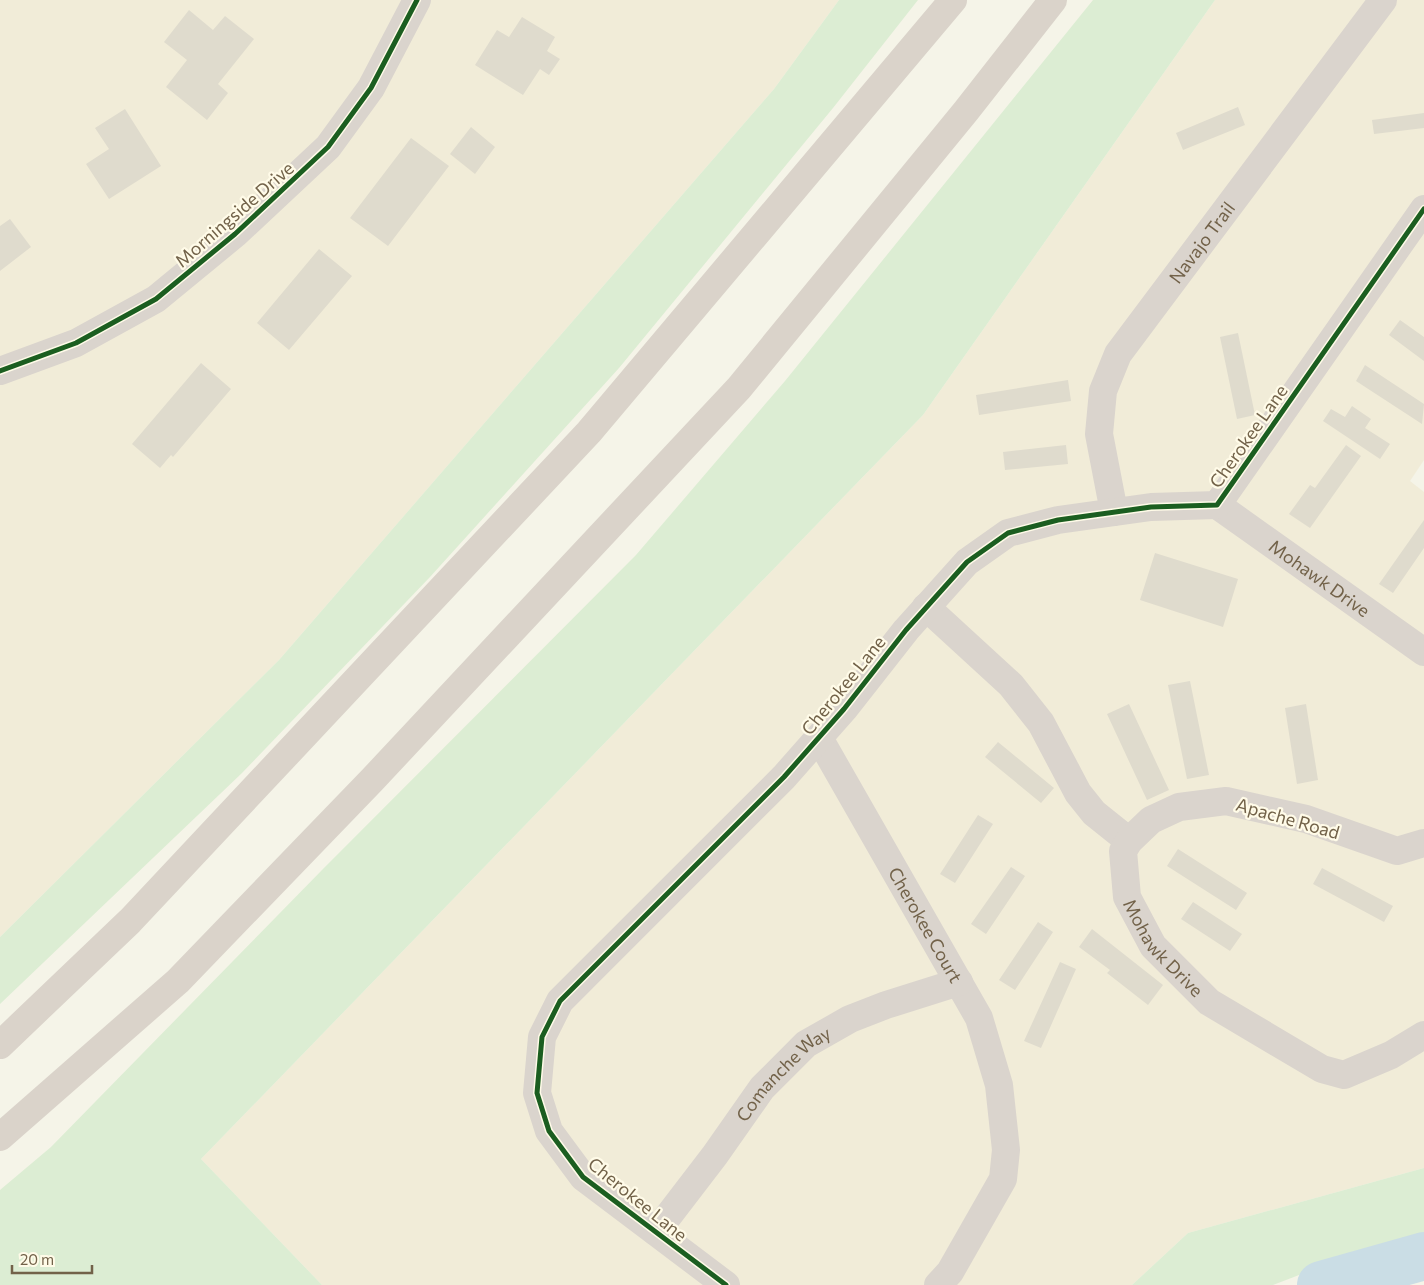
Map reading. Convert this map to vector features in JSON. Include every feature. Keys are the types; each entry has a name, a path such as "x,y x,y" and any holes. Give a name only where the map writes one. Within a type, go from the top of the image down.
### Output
{"highway":[{"path":"0,1045 130,921 589,432 953,0"},
{"path":"0,1138 178,981 378,773 739,388 953,126 1053,0"}],"street":[{"name":"Morningside Drive","path":"0,372 76,344 156,299 235,234 328,147 371,88 417,0"},
{"name":"Navajo Trail","path":"1114,512 1099,434 1103,391 1118,354 1383,0"},
{"name":"Cherokee Lane","path":"726,1285 583,1177 549,1132 537,1093 542,1037 560,1001 784,777 819,738 926,607 967,562 1008,533 1058,520 1151,507 1217,505 1424,209"},
{"name":"Mohawk Drive","path":"1217,505 1424,652"},
{"path":"926,607 1011,685 1041,723 1078,793 1094,813 1129,841"},
{"name":"Cherokee Court","path":"819,738 979,1018 999,1085 1006,1150 1003,1179 950,1272 938,1285"},
{"name":"Apache Road","path":"1129,841 1151,820 1179,807 1226,801 1306,819 1397,851 1424,843"},
{"name":"Mohawk Drive","path":"1129,841 1123,851 1127,897 1153,946 1209,1002 1322,1069 1344,1074 1391,1055 1424,1035"},
{"name":"Comanche Way","path":"656,1232 715,1155 762,1088 806,1044 850,1019 958,982"}],"shaded area":[{"path":"0,0 839,0 774,89 279,660 0,937"},
{"path":"1215,0 1424,0 1424,460 1410,481 1424,492 1424,1168 1188,1233 1132,1285 322,1285 201,1159 923,415"}],"green space":[{"path":"839,0 918,0 833,108 619,368 430,577 242,773 0,1004 0,937 279,660 774,89"},
{"path":"1093,0 1215,0 923,415 201,1159 322,1285 0,1285 0,1190 51,1147 322,870 636,555 785,381"},
{"path":"1424,1168 1424,1234 1320,1267 1273,1285 1132,1285 1188,1233"}],"building":[{"path":"189,10 213,30 225,16 254,39 218,84 228,93 207,120 166,87 187,60 164,42"},
{"path":"522,17 555,37 547,51 560,59 549,75 540,69 523,95 475,65 497,30 509,37"},
{"path":"1238,107 1245,125 1183,150 1176,133"},
{"path":"125,109 161,166 109,199 86,164 109,149 95,128"},
{"path":"1424,113 1424,128 1374,134 1372,120"},
{"path":"471,127 495,147 475,174 450,154"},
{"path":"411,138 449,166 388,246 350,218"},
{"path":"10,219 31,247 0,271 0,226"},
{"path":"319,249 352,276 289,350 257,323"},
{"path":"1400,320 1424,337 1424,361 1389,335"},
{"path":"1238,333 1255,415 1237,419 1220,337"},
{"path":"201,363 231,389 173,457 171,455 160,468 132,444"},
{"path":"1365,365 1424,404 1422,424 1356,381"},
{"path":"1068,380 1071,401 979,415 976,395"},
{"path":"1352,406 1371,419 1365,428 1390,444 1380,459 1323,421 1331,409 1345,417"},
{"path":"1066,445 1068,464 1005,470 1003,452"},
{"path":"1346,445 1361,456 1310,528 1289,514 1310,485 1315,488"},
{"path":"1424,520 1424,548 1393,593 1379,584"},
{"path":"1155,553 1238,579 1223,627 1140,600"},
{"path":"1190,681 1209,775 1187,779 1168,685"},
{"path":"1129,704 1169,790 1147,800 1107,714"},
{"path":"1306,704 1318,780 1297,784 1285,708"},
{"path":"998,742 1054,788 1041,803 985,757"},
{"path":"978,815 993,824 955,883 940,874"},
{"path":"1178,849 1247,893 1236,910 1167,866"},
{"path":"1011,867 1025,876 986,934 971,924"},
{"path":"1322,868 1393,906 1384,922 1313,884"},
{"path":"1193,902 1242,934 1230,951 1181,919"},
{"path":"1038,922 1053,932 1015,990 999,980"},
{"path":"1092,929 1163,985 1148,1005 1107,973 1110,970 1079,947"},
{"path":"1060,962 1076,969 1041,1048 1024,1041"}],"waterway":[{"path":"1321,1285 1424,1256"}],"cycle path":[{"path":"0,371 76,343 156,299 235,234 328,147 371,88 417,0"},
{"path":"726,1285 583,1177 549,1131 537,1093 542,1037 560,1001 784,777 844,709 906,630 967,562 1008,533 1058,520 1151,507 1217,505 1424,209"}]}
